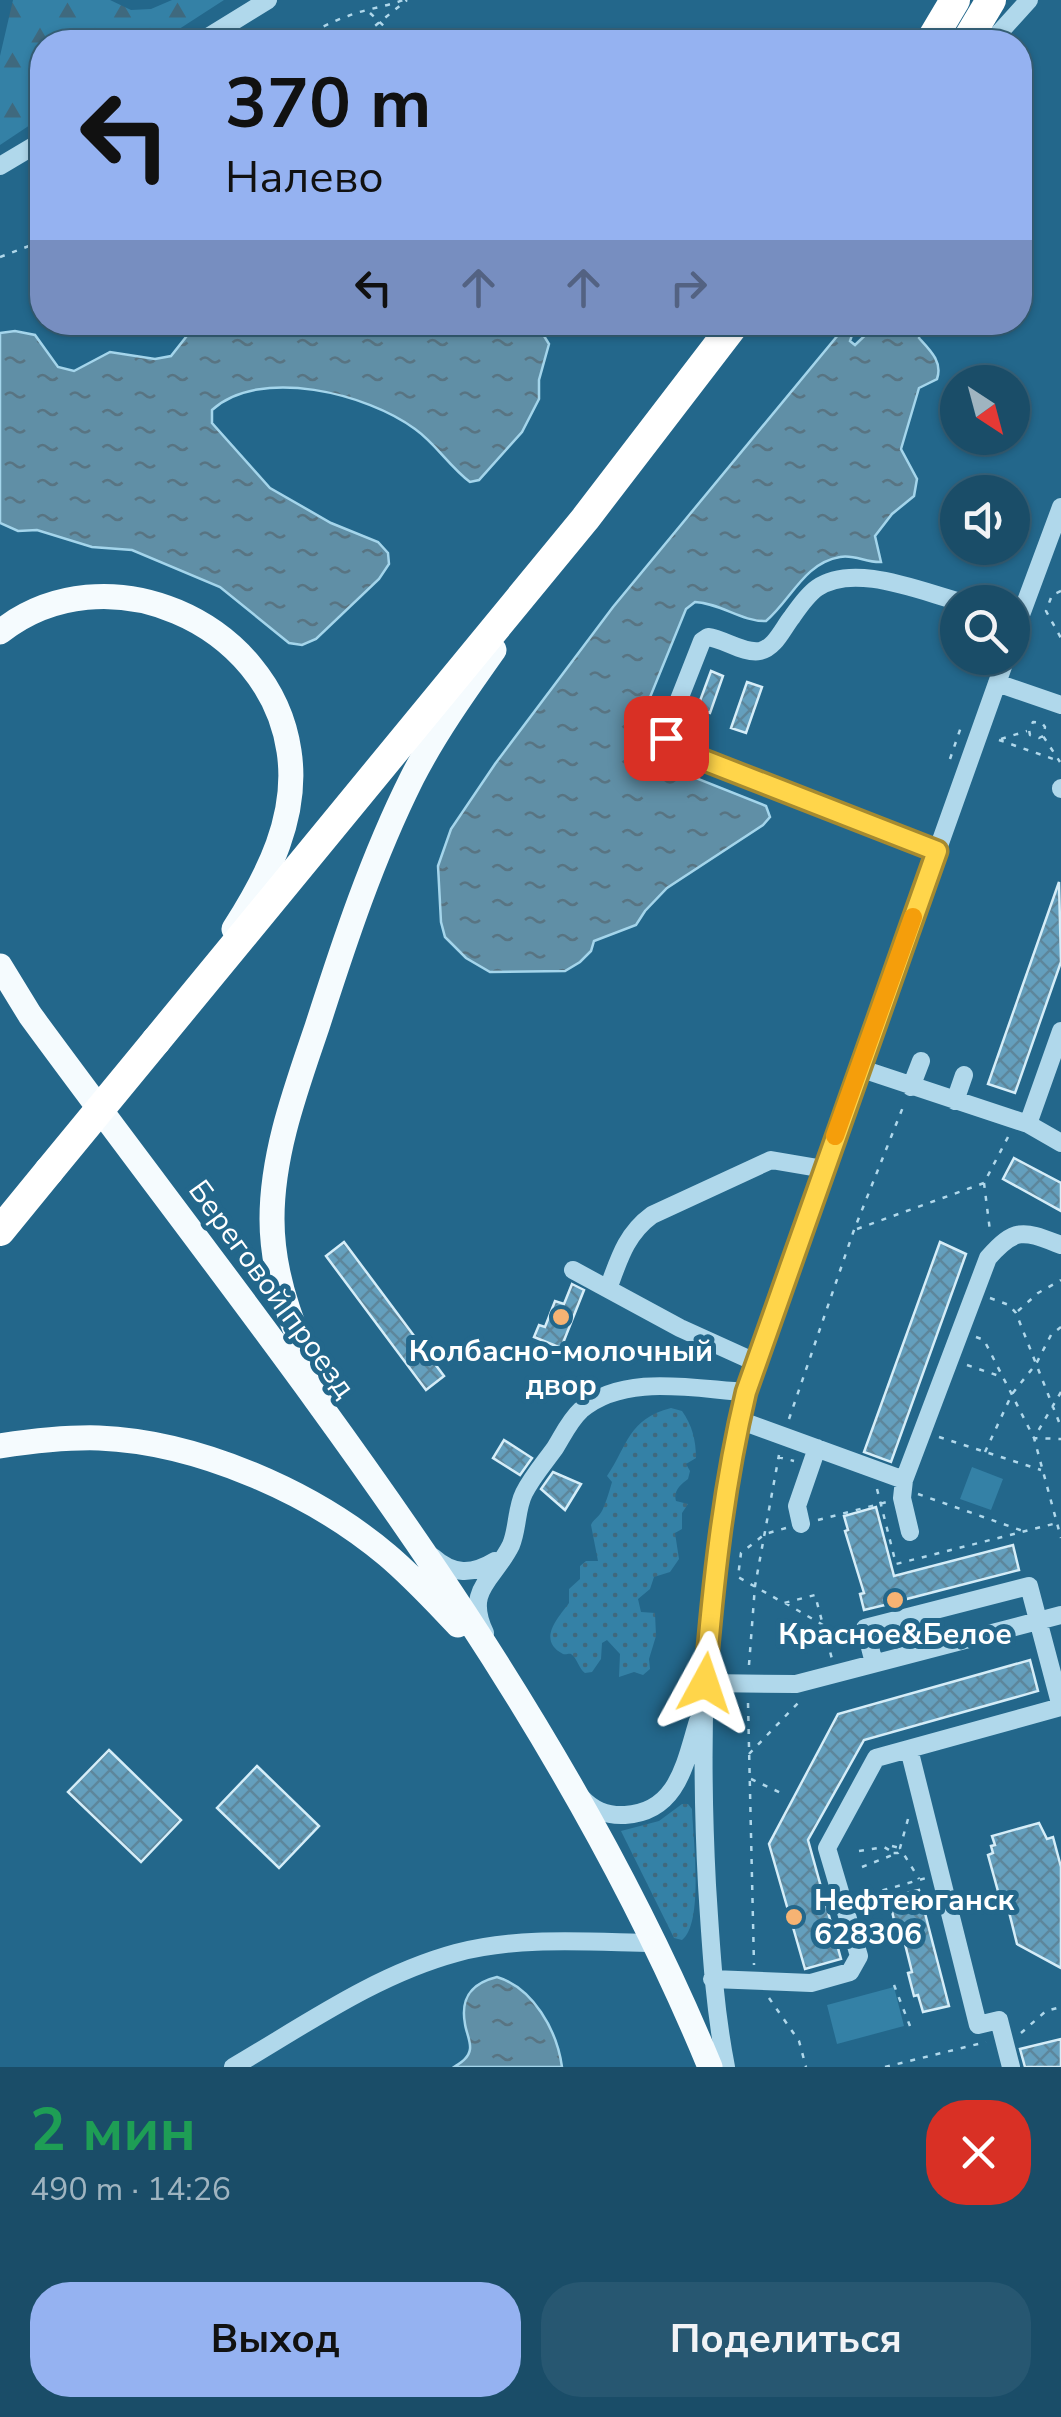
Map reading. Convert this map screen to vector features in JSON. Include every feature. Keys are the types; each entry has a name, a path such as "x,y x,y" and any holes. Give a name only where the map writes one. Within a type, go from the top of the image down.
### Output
{"highway":[{"path":"937,30 954,0"},
{"path":"973,30 991,0"},
{"path":"0,1230 585,519 726,335"},
{"path":"626,468 744,335"}],"main road":[{"path":"349,1447 292,1327 278,1270 272,1220 277,1164 291,1103 375,860 414,776 459,700 585,519"},
{"path":"0,632 38,610 66,602 97,598 145,602 206,624 229,640 270,693 282,718 290,754 285,824 274,858 253,898 190,1000"},
{"path":"0,966 30,1016"},
{"path":"0,974 71,1072"},
{"path":"0,997 71,1072"},
{"name":"Береговой проезд","path":"71,1072 349,1447 504,1672"},
{"path":"0,1219 26,1198"},
{"path":"0,1446 74,1438 140,1442 225,1464 303,1499 386,1554 504,1672 571,1786 654,1943 710,2067"}],"street":[{"path":"219,30 268,0"},
{"path":"1003,30 1029,0"},
{"path":"0,166 30,148"},
{"path":"1029,585 1061,508"},
{"path":"937,851 678,750 666,738 702,641 708,637 763,651 773,644 818,587 850,576 940,596"},
{"path":"726,2067 712,1978 703,1780 705,1692 722,1516 739,1420 755,1362 999,675"},
{"path":"996,683 1061,705"},
{"path":"1028,1124 1061,1032"},
{"path":"911,1087 922,1061"},
{"path":"859,1068 1028,1124 1061,1143"},
{"path":"955,1101 964,1075"},
{"path":"608,1289 626,1241 652,1215 771,1160 824,1169"},
{"path":"910,1532 903,1489 988,1258 1005,1238 1025,1232 1061,1245"},
{"path":"573,1270 680,1328 755,1362"},
{"path":"504,1672 477,1617 478,1596 515,1533 524,1494 578,1413 596,1399 622,1390 663,1387 746,1392"},
{"path":"739,1420 816,1448 903,1489"},
{"path":"802,1524 797,1506 816,1448"},
{"path":"419,1546 444,1567 459,1572 483,1568 504,1556"},
{"path":"712,1978 811,1983 850,1972 859,1956 827,1848 876,1758 1061,1707 1030,1586 860,1629 874,1663"},
{"path":"705,1692 747,1684 796,1684 1061,1614"},
{"path":"571,1786 588,1805 620,1816 638,1814 663,1802 675,1790 682,1772 705,1692"},
{"path":"909,1750 978,2025 999,2020 1010,2067"},
{"path":"233,2067 365,1989 458,1952 498,1946 654,1943"}],"path":[{"path":"322,30 350,15 405,0"},
{"path":"373,30 405,0"},
{"path":"370,12 389,30"},
{"path":"0,258 30,246"},
{"path":"1061,591 1052,595 1046,612 1061,638"},
{"path":"1033,722 1042,723 1043,736 1061,762 999,740 1028,730 1033,722"},
{"path":"950,759 961,727"},
{"path":"1028,730 1034,738 1043,736"},
{"path":"806,2067 799,2041 755,1978 747,1684 755,1586 784,1436 854,1230 911,1087"},
{"path":"990,1236 984,1182 1010,1134"},
{"path":"854,1230 984,1182"},
{"path":"1016,1313 1038,1292 1061,1280"},
{"path":"976,1293 1009,1304 1016,1313 1061,1427"},
{"path":"984,1452 1012,1394 1036,1364 1051,1335 1061,1327"},
{"path":"961,1332 984,1340 1034,1438 1061,1538"},
{"path":"950,1359 1003,1377"},
{"path":"1034,1438 1061,1392"},
{"path":"922,1432 1043,1470"},
{"path":"1034,1438 1061,1438"},
{"path":"825,1624 738,1577 742,1553 764,1534 903,1489 1024,1531"},
{"path":"784,1602 815,1594 834,1664 824,1676"},
{"path":"749,1754 798,1702"},
{"path":"749,1778 781,1794"},
{"path":"862,1867 900,1848 909,1817"},
{"path":"860,1851 884,1847 893,1853"},
{"path":"900,1848 920,1880"},
{"path":"870,1894 932,1877"},
{"path":"894,1985 910,2026"},
{"path":"1012,2040 1046,2011 1061,2007"},
{"path":"885,2067 992,2041"}],"green space":[{"path":"13,0 110,0 131,10 151,9 172,0 224,0 178,30 30,30 30,125 0,145 0,56"},
{"path":"671,1408 682,1411 688,1422 696,1458 686,1464 690,1471 688,1479 676,1494 676,1501 688,1504 682,1513 682,1529 675,1533 679,1559 670,1572 654,1577 650,1589 638,1599 641,1612 655,1613 656,1636 650,1669 643,1675 634,1672 619,1677 620,1654 607,1640 602,1643 601,1659 592,1672 585,1673 571,1654 555,1648 551,1642 552,1628 569,1603 569,1589 580,1579 580,1566 586,1561 598,1561 591,1525 602,1512 612,1482 607,1476 637,1426"},
{"path":"972,1467 1003,1479 991,1510 960,1499"},
{"path":"682,1804 692,1809 696,1879 693,1916 682,1940 674,1938 621,1831 659,1821"},
{"path":"894,1987 904,2026 837,2044 827,2005"}],"water":[{"path":"0,333 35,335 58,367 74,371 110,352 155,359 171,356 188,335 543,335 549,344 539,380 539,399 522,432 479,480 470,482 415,429 395,416 343,396 285,387 257,389 212,410 212,423 270,488 331,523 378,542 388,553 389,564 379,579 316,639 302,645 289,643 220,587 132,550 92,547 37,530 18,531 0,523"},
{"path":"838,335 852,335 850,341 855,345 865,335 920,335 938,367 937,379 919,388 901,449 917,479 914,496 892,514 875,536 881,562 845,556 828,561 807,574 766,621 695,602 686,609 635,734 643,757 766,806 770,817 667,888 636,925 594,941 591,951 565,971 490,972 466,958 445,937 438,866 451,829 613,607"},
{"path":"497,1977 522,1990 541,2012 555,2039 562,2067 454,2067 470,2049 464,2014 466,1999 475,1987"}],"building":[{"path":"711,671 723,676 710,713 697,709"},
{"path":"747,682 762,687 746,733 731,728"},
{"path":"1059,882 1061,962 1015,1093 988,1084"},
{"path":"1014,1158 1061,1183 1061,1211 1003,1179"},
{"path":"344,1242 444,1376 426,1390 326,1256"},
{"path":"940,1242 966,1254 891,1462 864,1452"},
{"name":"Колбасно-молочный двор","path":"572,1284 584,1290 561,1348 534,1337 539,1325 545,1327 555,1301 564,1304"},
{"path":"504,1440 532,1458 520,1475 493,1458"},
{"path":"553,1472 581,1484 565,1510 541,1489"},
{"path":"876,1507 894,1576 1013,1545 1019,1570 903,1600 904,1604 890,1608 889,1604 864,1610 860,1594 864,1593 844,1516"},
{"path":"1030,1660 1038,1691 864,1740 808,1840 841,1959 805,1969 769,1844 838,1714"},
{"path":"109,1750 181,1820 141,1862 68,1792"},
{"path":"257,1766 319,1826 279,1868 217,1808"},
{"path":"1039,1823 1047,1839 1053,1837 1061,1867 1061,1968 1017,1944 1006,1900 1001,1902 988,1855 995,1845 992,1836"},
{"path":"919,1890 949,2006 923,2012 918,1995 914,1996 902,1932 897,1934 892,1911 896,1910 893,1896"},
{"path":"1061,2039 1061,2067 1025,2067 1020,2049"}],"slow traffic":[{"path":"835,1136 913,917"}],"place":[{"name":"Колбасно-молочный двор","path":"561,1317"},
{"name":"Красное&Белое","path":"895,1600"},
{"name":"Нефтеюганск 628306","path":"794,1917"}],"route":[{"path":"666,738 678,750 937,851 746,1392 732,1448 722,1516 705,1683"}]}
